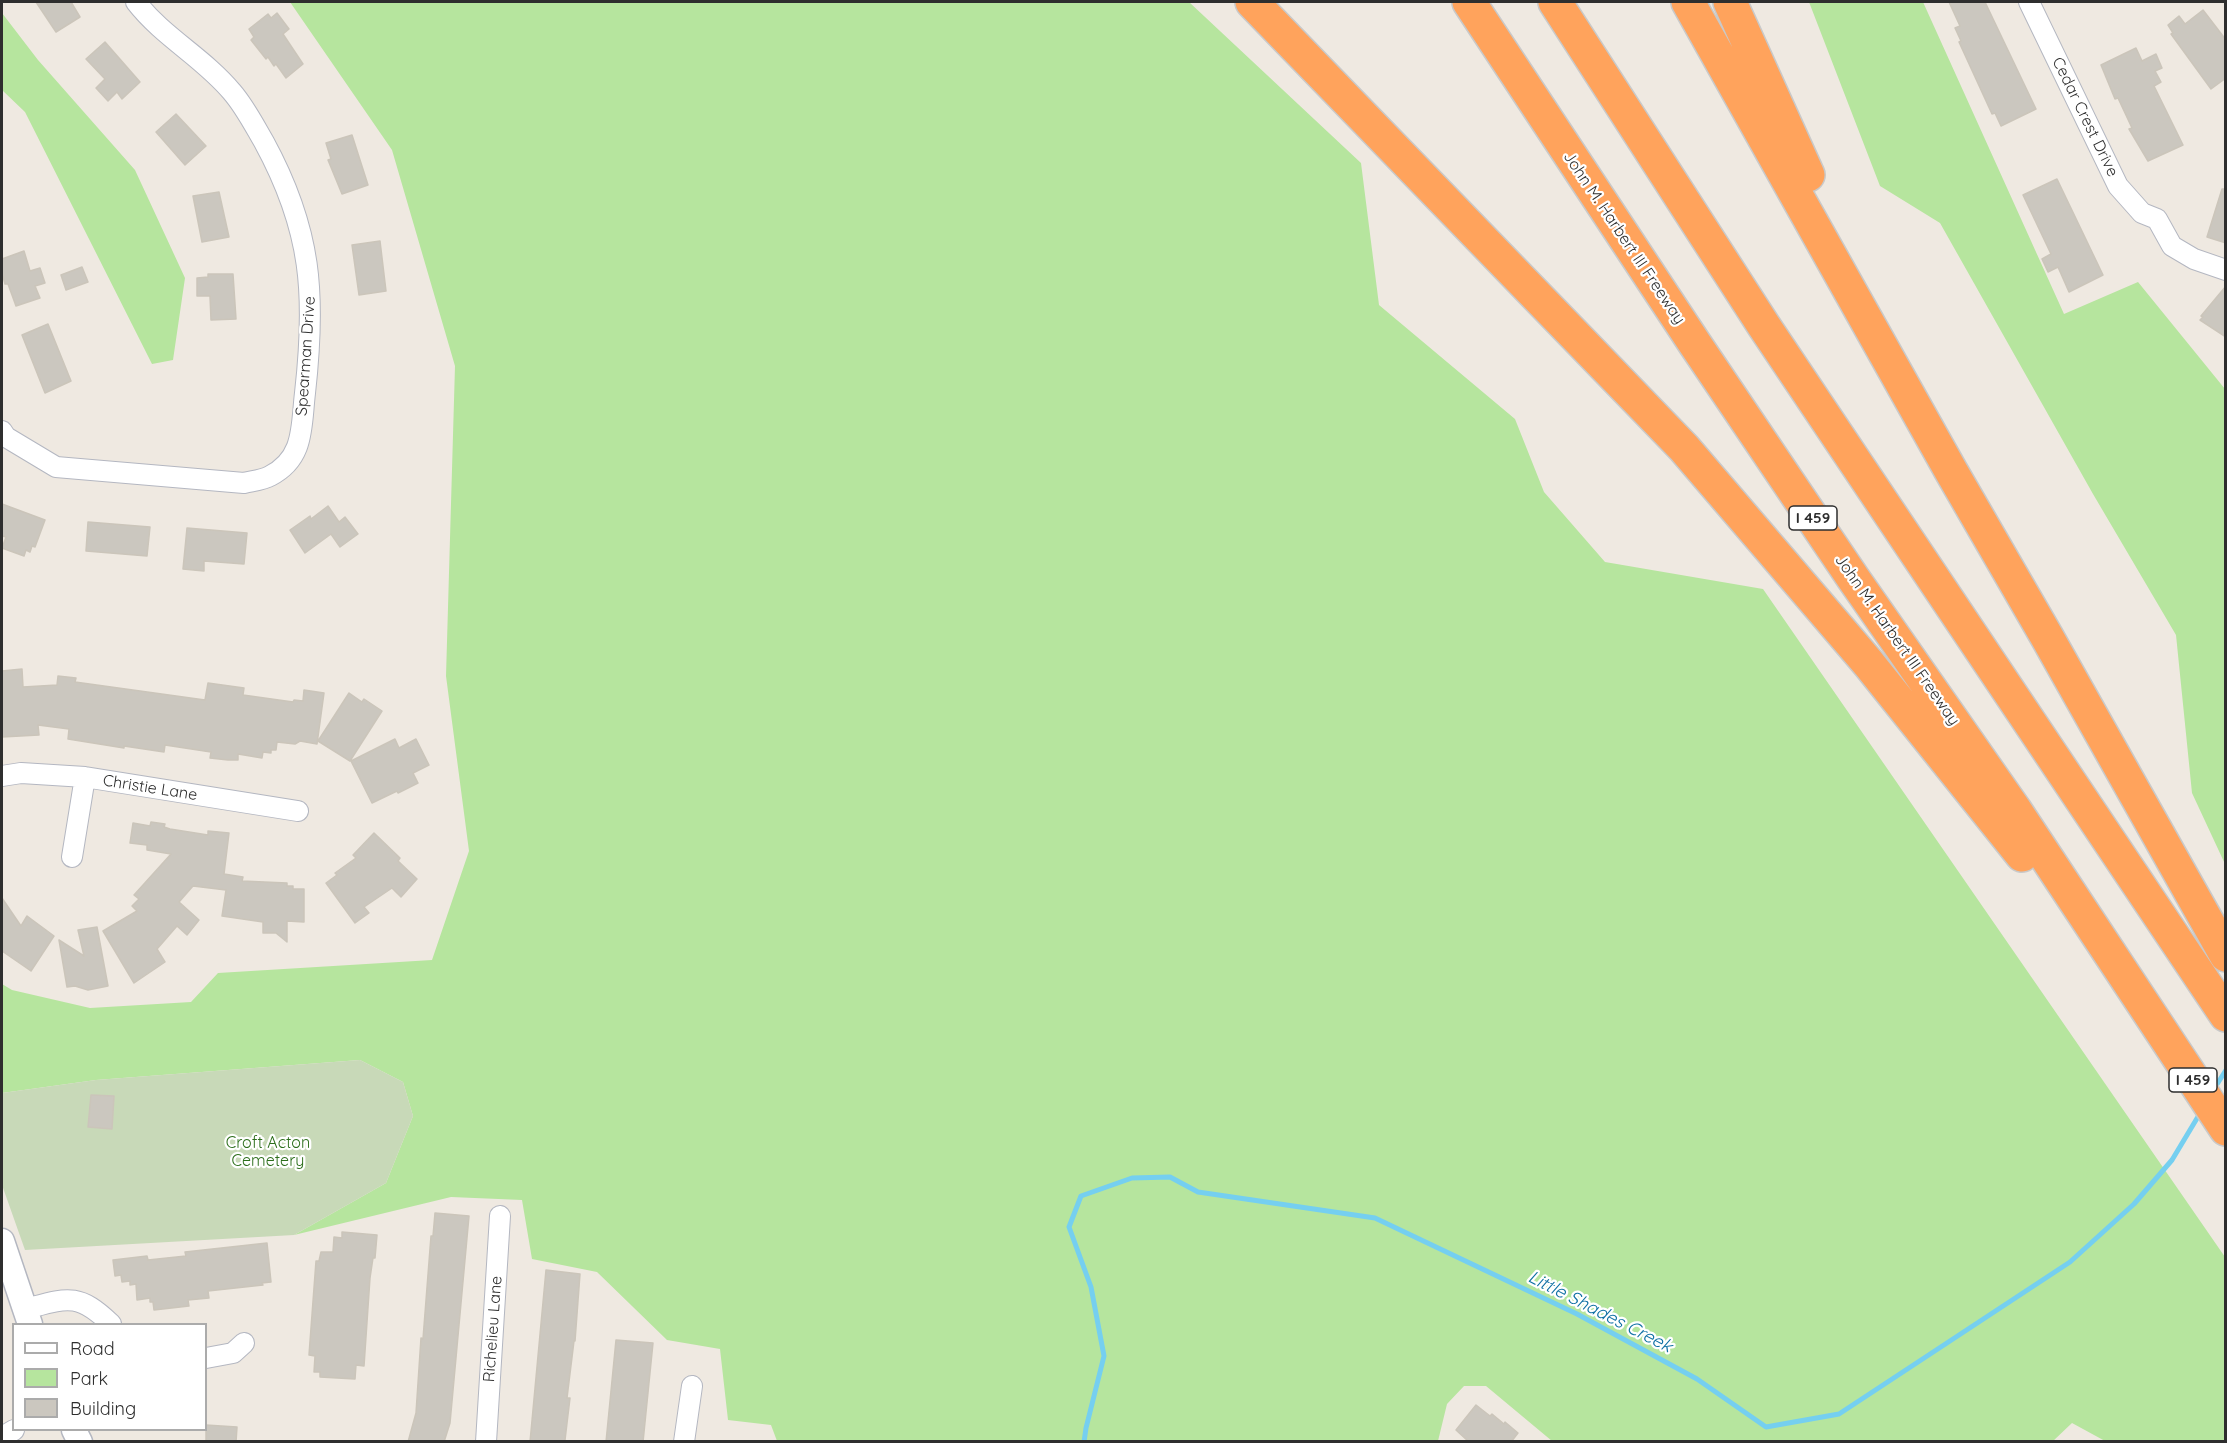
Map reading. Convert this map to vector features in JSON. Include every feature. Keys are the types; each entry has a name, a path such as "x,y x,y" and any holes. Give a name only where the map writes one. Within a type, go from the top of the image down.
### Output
{"highway":[{"path":"1252,2 1684,448 1869,664 2141,1003"},
{"name":"John M. Harbert III Freeway","path":"1469,2 1695,344 1853,578 2015,810 2226,1129"},
{"path":"1555,2 1764,327 2226,1015"},
{"path":"1688,2 2224,952"},
{"path":"1730,2 1797,152 1951,471"}],"street":[{"name":"Spearman Drive","path":"2,431 6,438 56,467 244,483 270,477 290,461 298,447 309,351 311,292 306,252 286,187 256,127 233,92 162,30 136,2"},
{"name":"Cedar Crest Drive","path":"2029,2 2118,186 2142,213 2157,219 2172,246 2194,259 2226,270"},
{"name":"Christie Lane","path":"2,776 21,773 85,777 298,811"},
{"path":"72,857 85,777"},
{"name":"Richelieu Lane","path":"486,1442 500,1216"},
{"path":"2,1241 28,1317 56,1301 70,1300 83,1302 95,1309 110,1323"},
{"path":"207,1358 233,1353 244,1342"},
{"path":"684,1442 692,1386"}],"green space":[{"path":"290,2 1189,2 1361,163 1379,305 1515,419 1544,492 1605,562 1763,589 2225,1257 2225,1441 2105,1441 2072,1423 2052,1442 1552,1441 1486,1386 1464,1386 1447,1404 1438,1441 777,1441 771,1425 728,1420 720,1349 667,1340 597,1272 532,1259 522,1200 451,1197 294,1235 386,1183 413,1116 403,1082 360,1060 96,1080 2,1093 2,984 12,990 90,1008 191,1002 218,973 432,960 469,851 446,676 455,366 392,150"},
{"path":"1809,2 1923,2 2064,314 2138,282 2225,389 2225,864 2192,793 2176,635 2093,494 1940,223 1880,186"},
{"path":"2,13 38,60 135,170 185,278 173,360 152,364 25,112 2,90"},
{"name":"Croft Acton Cemetery","path":"360,1060 403,1082 413,1116 386,1183 294,1235 25,1250 2,1185 2,1093 96,1080"}],"building":[{"path":"36,2 71,2 80,17 56,32"},
{"path":"1949,2 1985,2 2036,109 2001,126 1995,113 1992,114 1959,42 1961,41 1955,28 1960,26"},
{"path":"2203,10 2226,40 2226,78 2211,89 2171,34 2173,33 2168,25 2179,16 2185,24"},
{"path":"277,13 289,29 283,34 303,64 286,78 276,64 274,66 268,57 266,59 251,40 254,37 249,29 268,14 271,18"},
{"path":"105,42 140,82 122,99 117,92 108,101 96,88 105,79 86,59"},
{"path":"2136,48 2142,61 2156,54 2162,68 2155,71 2161,82 2154,86 2183,145 2148,161 2129,129 2132,128 2118,98 2115,99 2101,65"},
{"path":"176,114 206,146 185,165 156,132"},
{"path":"352,135 368,185 342,194 328,160 331,159 326,143"},
{"path":"2057,179 2103,275 2069,292 2058,267 2048,272 2042,259 2051,254 2023,195"},
{"path":"2222,189 2226,189 2226,243 2207,237"},
{"path":"219,192 229,237 202,242 193,196"},
{"path":"380,241 386,291 359,295 352,245"},
{"path":"24,251 30,271 40,268 45,283 35,286 40,298 16,306 8,284 5,284 2,259"},
{"path":"82,267 88,282 66,290 61,275"},
{"path":"208,274 233,274 236,319 211,320 210,296 197,296 197,278 208,277"},
{"path":"2226,286 2226,337 2200,320"},
{"path":"48,324 71,381 45,393 22,335"},
{"path":"2,504 45,520 35,547 32,546 30,552 26,550 24,556 2,548 6,537 2,536"},
{"path":"328,506 339,522 345,517 358,534 340,547 331,534 305,553 290,530 310,516 311,519"},
{"path":"88,522 150,527 147,556 86,551"},
{"path":"187,528 247,533 244,564 204,561 204,571 183,569"},
{"path":"22,669 23,687 57,685 58,676 76,678 75,682 205,700 208,683 244,688 243,695 293,702 294,700 303,701 304,690 324,693 317,744 300,741 295,744 277,742 276,750 271,750 271,753 263,752 262,758 238,754 238,760 228,760 210,758 211,752 165,745 164,752 68,739 69,729 38,725 39,735 2,737 2,671"},
{"path":"349,693 362,702 364,699 382,711 350,761 318,741"},
{"path":"395,739 399,748 416,739 429,765 413,773 418,783 372,803 351,761"},
{"path":"151,822 165,824 164,827 170,829 208,835 208,831 229,833 224,874 243,877 242,881 287,883 287,886 293,886 293,889 304,889 304,922 287,921 287,942 276,933 263,933 263,922 222,916 226,890 193,886 179,902 199,920 187,935 177,926 157,949 165,962 134,983 103,931 137,911 132,906 139,899 134,895 171,854 147,850 147,845 130,843 133,823 150,826"},
{"path":"374,833 400,858 398,861 417,879 401,897 392,888 364,907 369,913 355,923 326,883 337,875 335,873 356,858 353,855"},
{"path":"2,898 21,926 27,916 54,936 31,971 2,951"},
{"path":"97,927 108,986 88,990 75,986 67,987 59,940 84,956 78,930"},
{"path":"91,1095 114,1096 112,1129 88,1127"},
{"path":"435,1213 469,1216 450,1423 444,1442 408,1442 416,1413 421,1338 423,1339 431,1236 433,1236"},
{"path":"342,1232 377,1235 370,1278 364,1366 356,1365 355,1379 320,1377 320,1372 314,1372 315,1356 309,1355 316,1261 319,1261 321,1252 333,1252 334,1237 342,1238"},
{"path":"267,1243 271,1282 262,1283 263,1285 208,1291 209,1298 188,1300 189,1306 154,1310 150,1298 137,1300 136,1284 130,1285 130,1281 122,1282 121,1275 115,1276 113,1260 147,1256 148,1260 186,1256 185,1252"},
{"path":"546,1270 580,1274 575,1341 567,1398 570,1398 563,1442 530,1442"},
{"path":"616,1340 653,1343 643,1442 606,1442"},
{"path":"1476,1405 1490,1416 1492,1414 1504,1424 1505,1422 1518,1433 1511,1442 1469,1442 1456,1430"},
{"path":"207,1425 237,1427 236,1442 206,1442"}],"waterway":[{"name":"Little Shades Creek","path":"2214,1089 2226,1070"},
{"name":"Little Shades Creek","path":"1084,1442 1104,1356 1091,1287 1069,1227 1081,1196 1132,1178 1170,1177 1198,1192 1375,1218 1577,1314 1697,1379 1766,1427 1839,1414 2070,1262 2134,1204 2172,1160 2202,1110"}]}
